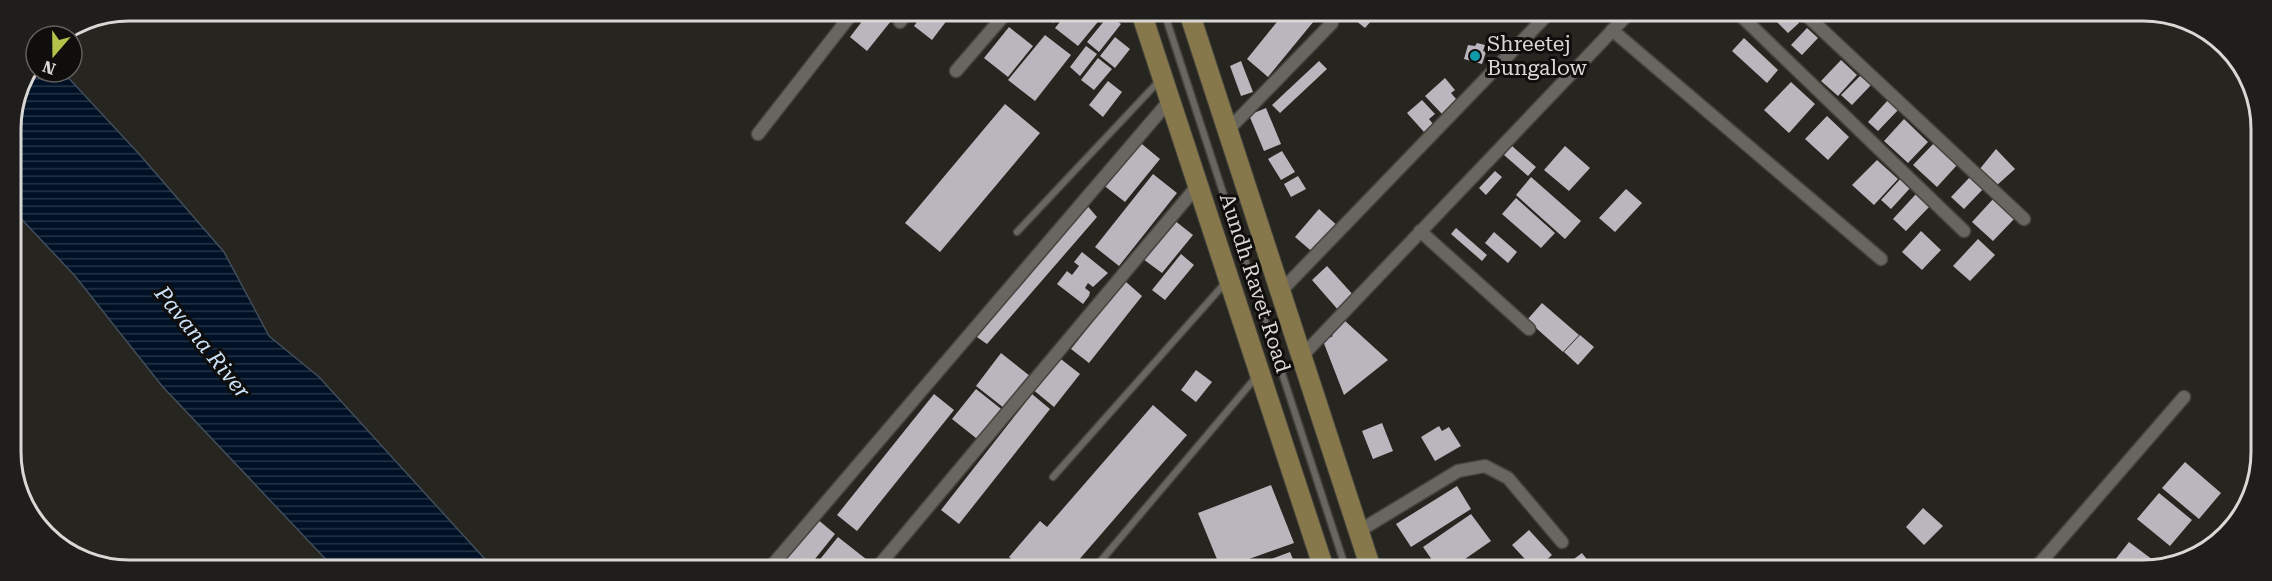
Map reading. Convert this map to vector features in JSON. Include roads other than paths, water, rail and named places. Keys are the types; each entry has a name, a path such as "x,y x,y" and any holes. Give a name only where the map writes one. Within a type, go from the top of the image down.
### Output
{"main road":[{"name":"Aundh Ravet Road","path":"1144,21 1321,560"},
{"name":"Aundh Ravet Road","path":"1193,21 1368,560"}],"street":[{"path":"758,134 846,21"},
{"path":"956,71 999,21"},
{"path":"1280,292 1541,21"},
{"path":"1302,356 1621,21"},
{"path":"1746,21 1964,231"},
{"path":"1813,21 2024,219"},
{"path":"1227,130 1332,23"},
{"path":"1612,30 1881,259"},
{"path":"777,560 1170,100"},
{"path":"884,560 1198,185"},
{"path":"1420,231 1529,329"},
{"path":"2043,560 2184,397"},
{"path":"1359,531 1458,471 1485,466 1509,478 1562,542"}],"lane":[{"path":"1167,21 1343,560"},
{"path":"1017,232 1163,77"},
{"path":"1053,477 1229,279"},
{"path":"1102,560 1260,373"}],"water":[{"name":"Pavana River","path":"31,84 74,84 140,155 224,252 269,336 319,377 486,560 326,560 162,386 75,276 21,219 21,122"}],"place":[{"name":"Shreetej Bungalow","path":"1475,56"}]}
